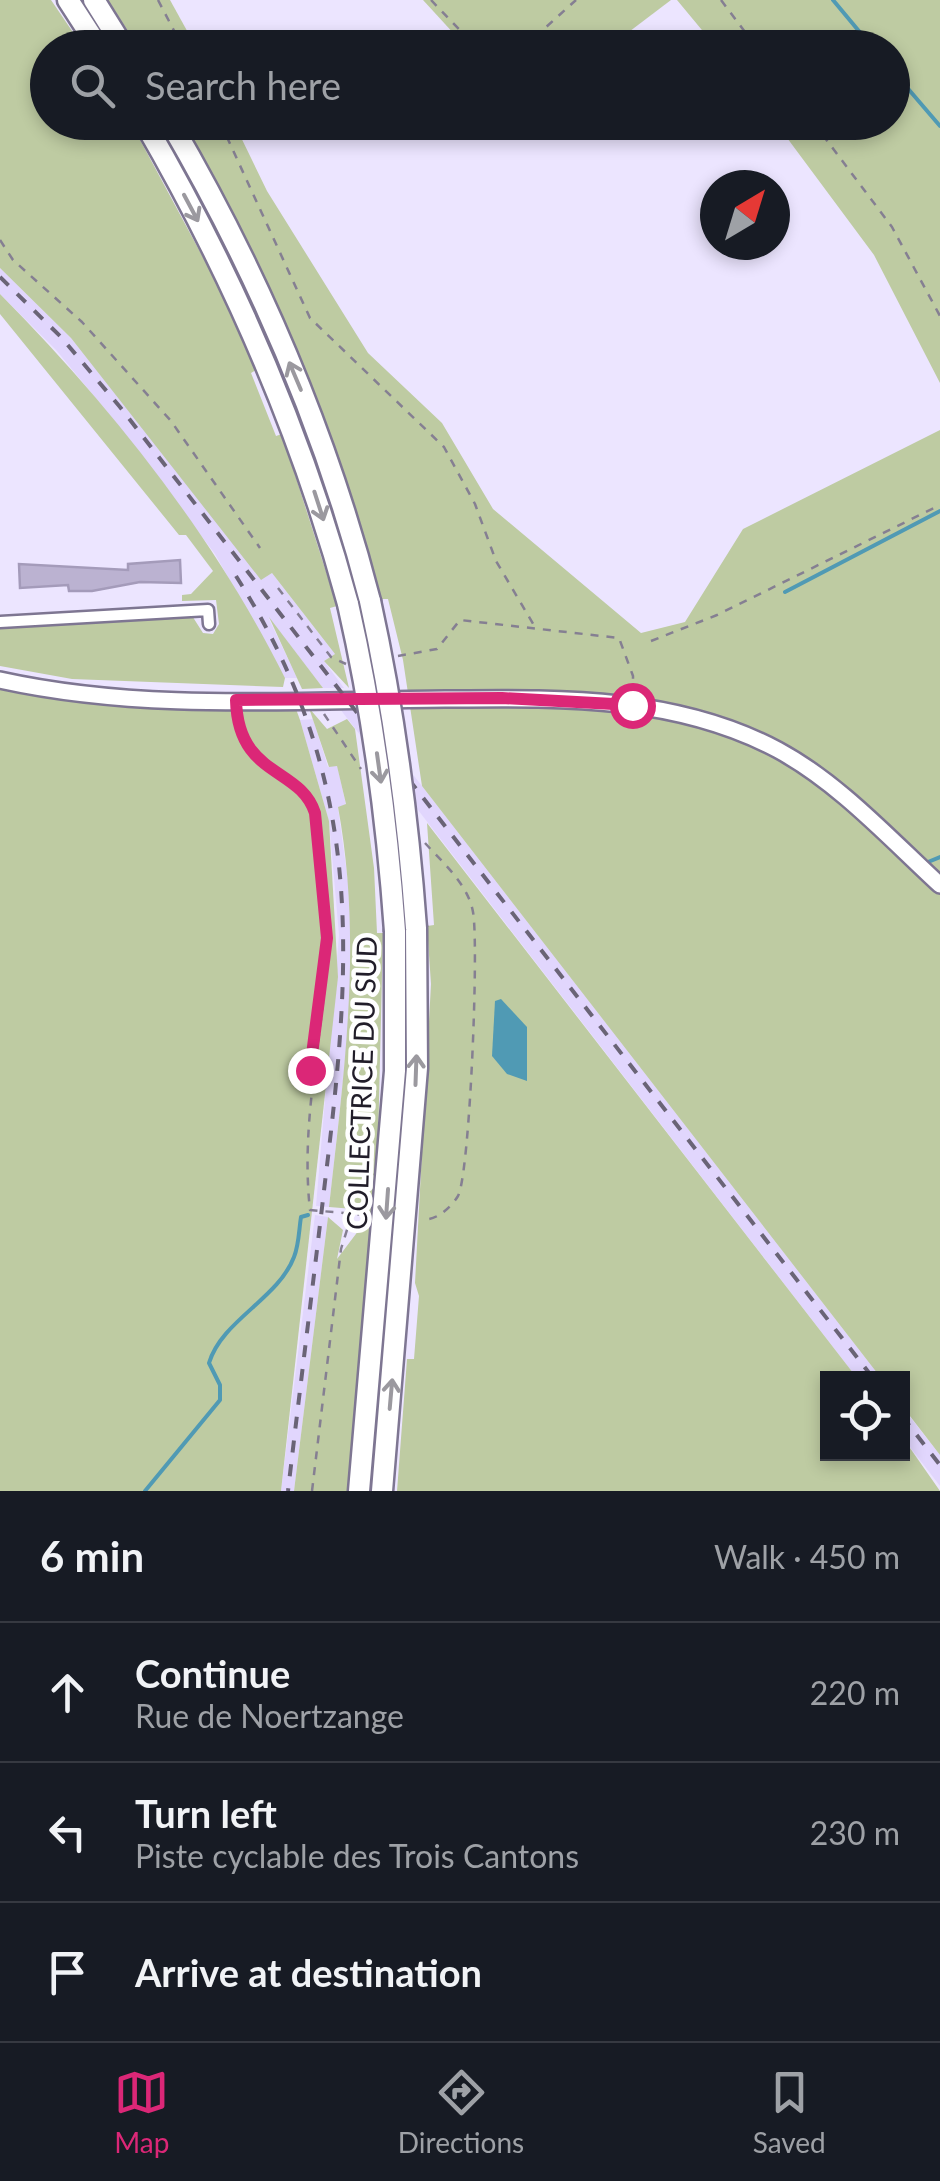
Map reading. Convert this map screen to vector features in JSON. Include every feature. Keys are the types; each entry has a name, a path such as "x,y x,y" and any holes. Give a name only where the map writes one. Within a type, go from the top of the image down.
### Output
{"highway":[{"path":"68,0 87,30"},
{"path":"94,0 113,30"},
{"name":"COLLECTRICE DU SUD","path":"154,140 224,270 261,350 318,502 348,604 368,692 406,930 417,1068 382,1491"},
{"name":"COLLECTRICE DU SUD","path":"180,140 245,262 299,386 340,497 370,601 390,692 408,811 406,930 360,1491"}],"main road":[{"path":"0,680 136,698 594,701 707,720 780,751 808,769 940,885"}],"street":[{"path":"0,622 208,610 208,624"}],"path":[{"path":"158,0 174,30"},
{"path":"431,0 460,30"},
{"path":"543,30 576,0"},
{"path":"721,0 744,30"},
{"path":"228,140 310,318 444,446 475,504 496,561 535,627"},
{"path":"827,140 892,226 940,316"},
{"path":"0,240 13,260 82,322 171,421 260,548"},
{"path":"651,641 781,584 940,505"},
{"path":"278,588 330,657 345,664"},
{"path":"402,656 437,649 460,620 618,638 633,676 633,693"},
{"path":"236,700 236,719 252,754 305,796 315,813 327,938 310,1070 310,1210 366,1215"},
{"path":"314,700 360,769"},
{"path":"420,837 467,894 473,912 473,1017 462,1180 449,1206 428,1220"},
{"path":"312,1491 342,1248 352,1216"}],"shaded area":[{"path":"0,268 71,338 262,579 272,573 335,654 324,661 344,688 323,688 268,617 297,678 285,678 215,554 109,414 56,350 0,294"},
{"path":"361,708 876,1371 852,1371 340,709"},
{"path":"313,719 328,767 337,765 346,805 338,808 353,918 348,1036 329,1207 316,1206 339,935 329,821 300,720"},
{"path":"315,1215 328,1217 294,1491 281,1491"},
{"path":"910,1417 940,1455 940,1486 910,1447"}],"green space":[{"path":"0,0 51,0 71,30 30,30 30,140 140,140 213,276 256,370 251,373 276,436 282,434 337,606 330,608 349,688 324,661 335,654 272,573 261,580 71,338 0,268"},
{"path":"108,0 170,0 187,30 127,30"},
{"path":"423,0 671,0 631,30 450,30"},
{"path":"677,0 940,0 940,383 874,255 789,140 910,140 910,30 702,30"},
{"path":"192,140 242,140 267,191 368,353 442,423 493,509 641,633 685,622 743,529 940,430 940,1455 910,1416 910,1371 876,1371 422,786 403,660 388,599 381,599 322,414 244,236"},
{"path":"0,294 82,382 158,475 257,625 285,678 283,687 72,679 0,666 0,622 189,611 203,633 213,634 219,624 216,600 182,601 182,595 191,594 213,571 186,535 179,535 0,314"},
{"path":"269,617 323,688 302,689"},
{"path":"0,685 296,709 300,720 329,821 338,977 281,1491 0,1491"},
{"path":"309,708 327,729 347,719 355,729 374,868 377,933 383,933 378,1144 349,1491 294,1491 328,1217 343,1230 337,1259 365,1222 366,1210 329,1207 348,1007 349,907 338,807 346,804 337,766 329,767"},
{"path":"427,823 852,1371 820,1371 820,1461 910,1461 910,1448 940,1491 397,1491 407,1359 414,1359 419,1296 415,1283 431,984 427,926 434,925"}],"water":[{"path":"501,999 527,1027 527,1081 507,1074 492,1056 495,1001"}],"building":[{"path":"180,560 181,583 140,582 92,591 69,591 68,585 20,588 19,564 128,570 128,564"}],"waterway":[{"path":"833,0 858,30"},
{"path":"910,91 940,126"},
{"path":"785,592 940,511"},
{"path":"928,862 940,857"},
{"path":"145,1491 220,1400 220,1385 209,1363 216,1348 286,1272 296,1252 301,1217 308,1215"}],"railway":[{"path":"0,277 61,337 120,407 868,1371"},
{"path":"236,576 278,651 308,724 328,797 339,870 343,944 335,1099 288,1491"},
{"path":"910,1426 940,1465"}],"route":[{"path":"310,1070 326,974 327,938 315,813 305,796 252,754 236,719 236,700 502,698 632,705"}]}
